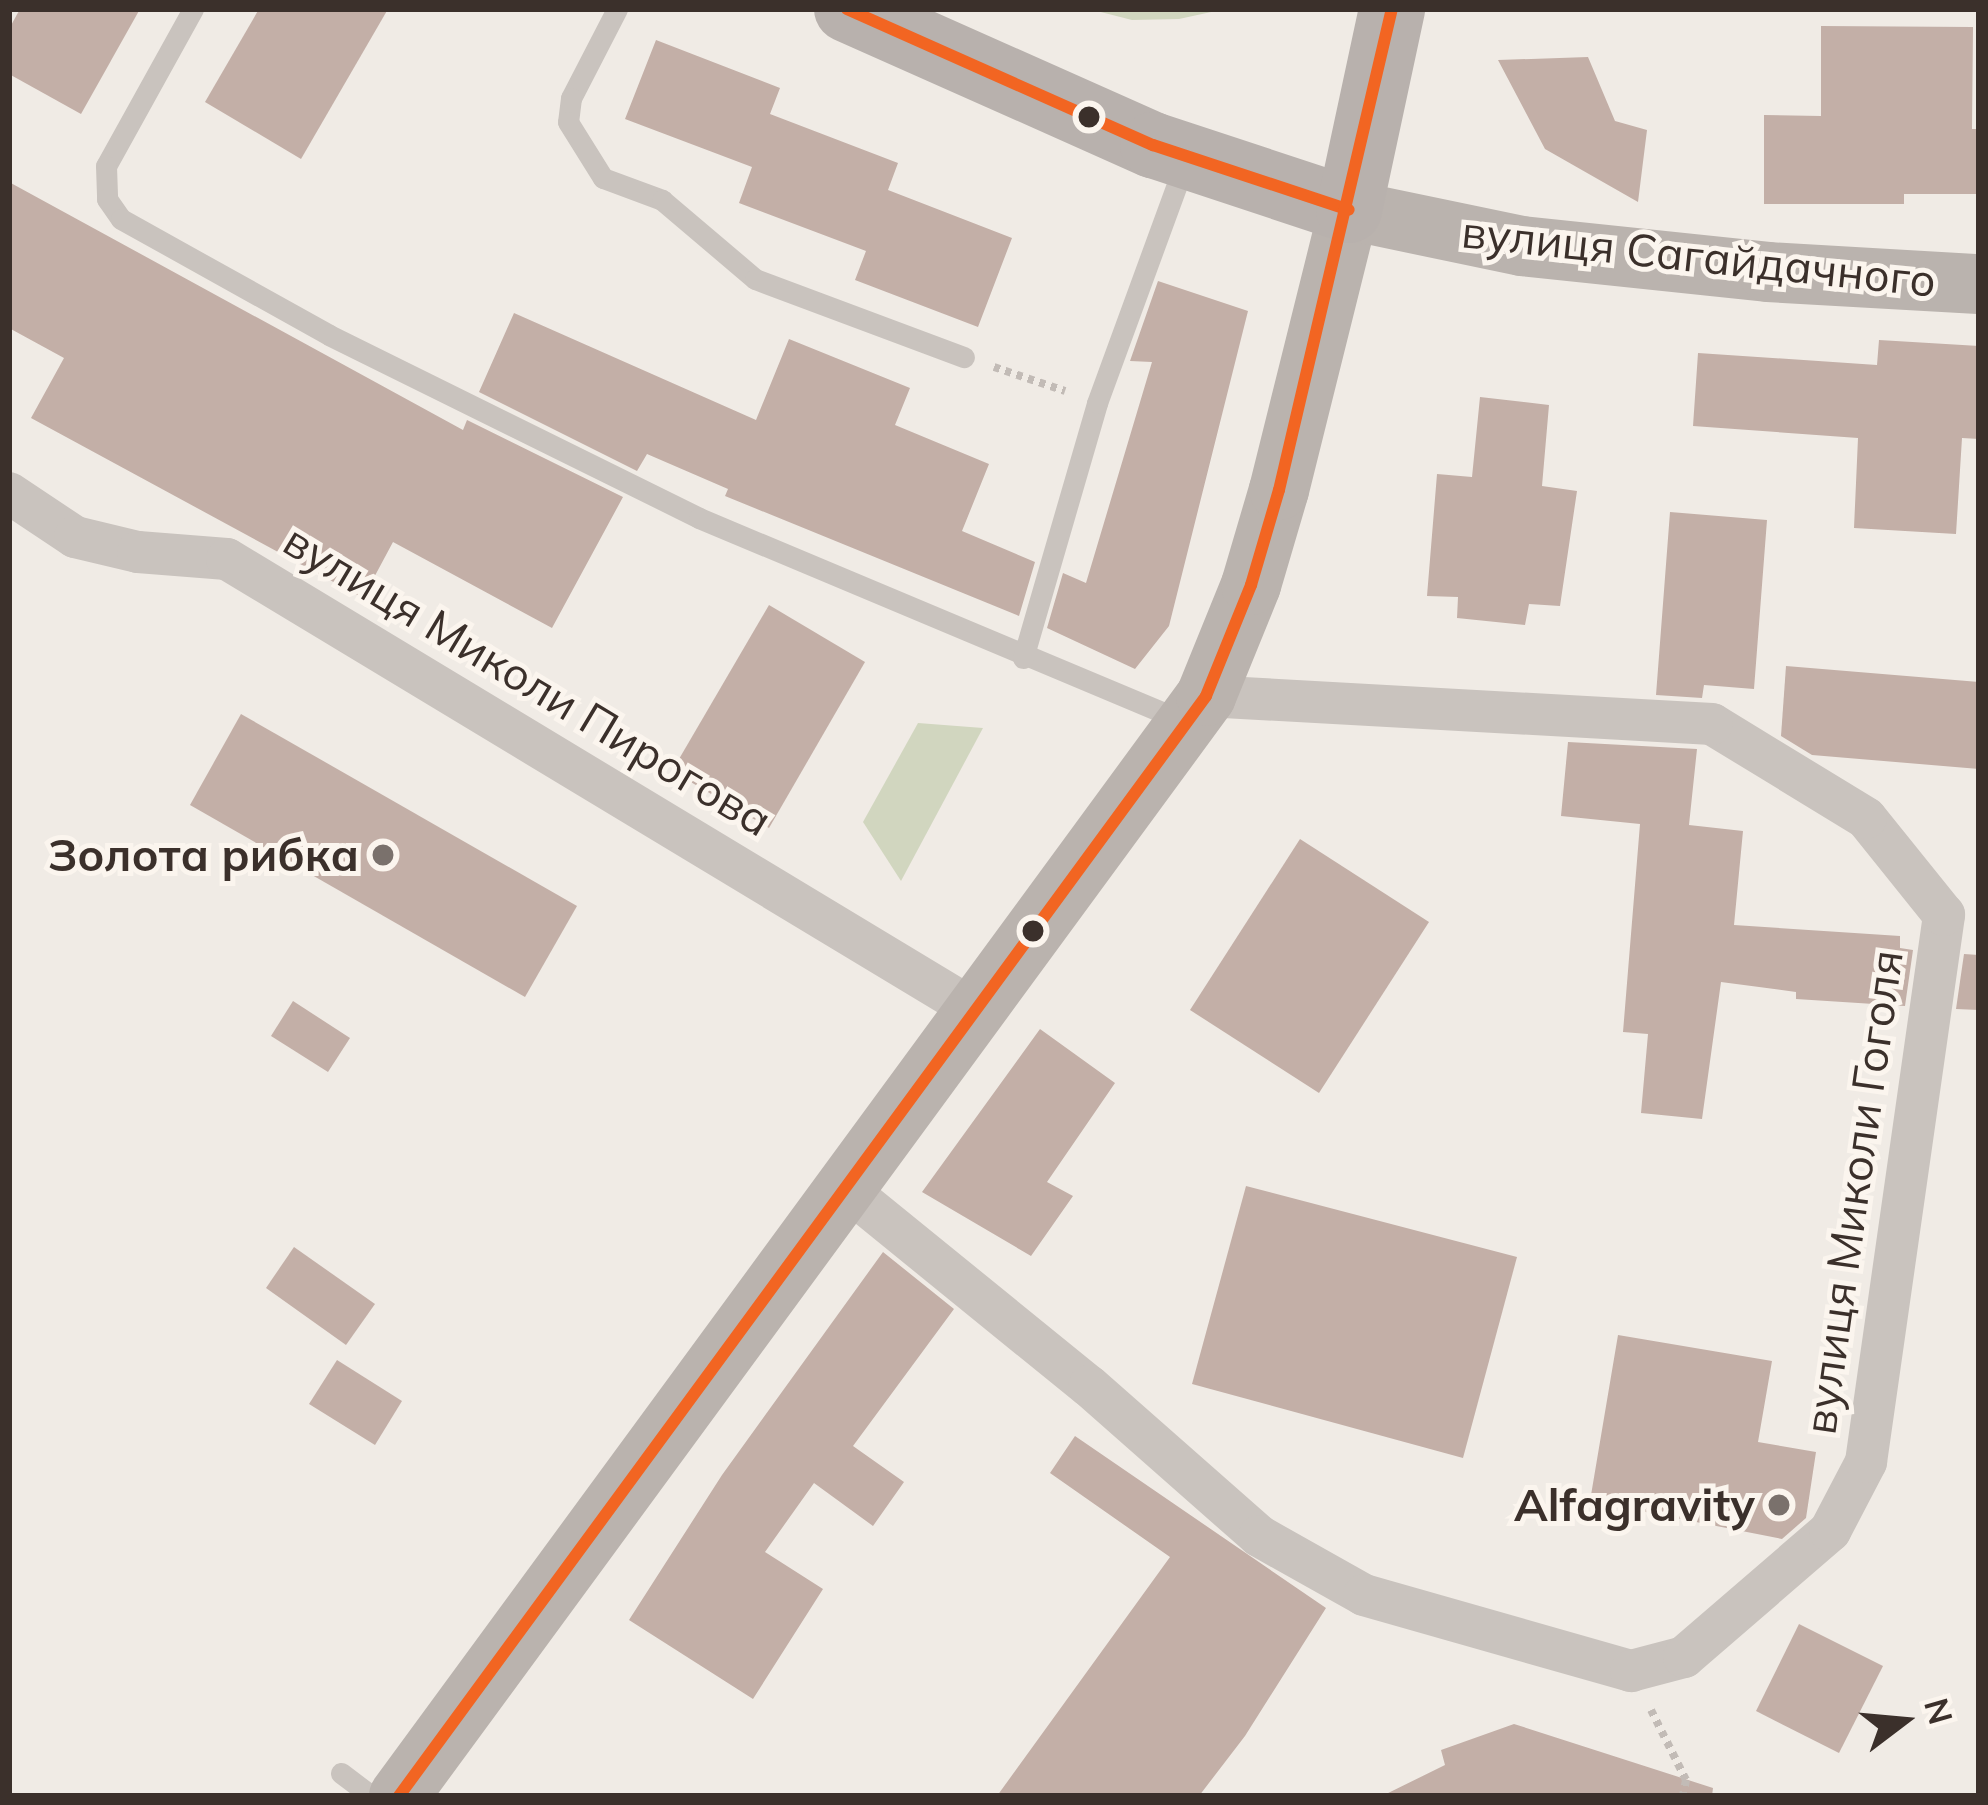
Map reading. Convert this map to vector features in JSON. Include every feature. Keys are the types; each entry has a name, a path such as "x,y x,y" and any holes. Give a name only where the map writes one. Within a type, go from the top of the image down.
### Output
{"main road":[{"path":"847,9 1187,157 1348,210"},
{"path":"399,1796 1195,709 1251,585 1273,509 1348,210 1392,9"},
{"name":"вулиця Сагайдачного","path":"1348,210 1522,246 1768,272 1979,284"}],"street":[{"name":"вулиця Миколи Пирогова","path":"9,493 75,537 138,552 227,559 976,1011"},
{"name":"вулиця Миколи Гоголя","path":"1195,709 1712,724 1866,818 1944,915 1866,1462 1830,1532 1684,1657 1631,1671"},
{"path":"845,1188 1090,1386 1258,1536 1364,1594 1631,1671"}],"lane":[{"path":"194,9 106,166 107,199 121,219 329,334 699,518 1023,658 1195,709"},
{"path":"617,9 571,98 568,122 603,178 662,200 754,279 964,357"},
{"path":"1023,658 1097,403 1187,157"},
{"path":"340,1773 372,1796"}],"path":[{"path":"964,357 1097,403"},
{"path":"1631,1671 1686,1780 1683,1796"}],"green space":[{"path":"1089,9 1225,9 1179,19 1132,20"},
{"path":"918,723 983,728 901,881 863,822"}],"building":[{"path":"20,9 140,9 81,114 9,74 9,29"},
{"path":"259,9 388,9 301,159 205,102"},
{"path":"1821,26 1973,27 1972,129 1979,129 1979,194 1904,194 1904,204 1764,204 1764,115 1821,116"},
{"path":"656,40 780,88 770,114 898,163 888,190 1012,238 978,327 855,280 866,251 739,203 752,167 625,119"},
{"path":"1588,57 1615,121 1647,130 1638,202 1545,149 1498,60"},
{"path":"9,182 463,430 467,420 623,497 552,628 393,542 363,598 31,418 64,358 9,328"},
{"path":"1158,281 1248,311 1169,626 1135,669 1047,628 1063,573 1086,583 1152,362 1130,361"},
{"path":"514,313 756,420 789,339 910,388 895,425 989,464 962,531 1035,562 1019,616 725,496 728,489 647,454 637,471 479,392"},
{"path":"1879,340 1979,346 1979,439 1962,438 1956,534 1854,528 1858,438 1693,426 1698,353 1877,365"},
{"path":"1480,397 1549,405 1542,486 1577,491 1560,606 1529,604 1525,625 1457,618 1458,597 1427,596 1437,474 1472,477"},
{"path":"1670,512 1767,520 1754,689 1704,685 1702,698 1656,695"},
{"path":"769,605 865,662 769,828 672,771"},
{"path":"1786,666 1979,682 1979,769 1812,755 1781,736"},
{"name":"Золота рибка","path":"241,714 577,906 525,997 190,805"},
{"path":"1568,742 1697,749 1689,825 1743,831 1734,925 1900,936 1900,948 1913,950 1905,1006 1796,999 1796,992 1721,982 1702,1119 1641,1113 1648,1034 1623,1032 1640,824 1561,816"},
{"path":"1300,839 1429,922 1319,1093 1190,1010"},
{"path":"1964,954 1979,955 1979,1010 1956,1009"},
{"path":"293,1001 350,1038 328,1072 271,1036"},
{"path":"1040,1029 1115,1083 1047,1182 1073,1196 1031,1256 922,1192"},
{"path":"1246,1186 1517,1257 1463,1458 1192,1384"},
{"path":"294,1247 375,1304 346,1345 266,1288"},
{"path":"883,1252 954,1309 853,1446 904,1482 873,1526 814,1483 765,1552 823,1589 753,1699 629,1620 722,1475"},
{"path":"1618,1335 1772,1361 1758,1442 1816,1452 1806,1518 1782,1539 1590,1501"},
{"path":"337,1360 402,1401 375,1445 309,1404"},
{"path":"1075,1436 1326,1608 1245,1736 1199,1796 997,1796 1170,1557 1050,1473"},
{"path":"1799,1624 1883,1666 1839,1753 1756,1711"},
{"path":"1514,1724 1713,1788 1712,1796 1382,1796 1445,1765 1441,1750"}],"transit line":[{"path":"847,9 1153,145 1349,210"},
{"path":"399,1796 1206,696 1251,585 1279,490 1392,9"}],"place":[{"name":"Золота рибка","path":"383,855"},
{"name":"Alfagravity","path":"1779,1505"}]}
